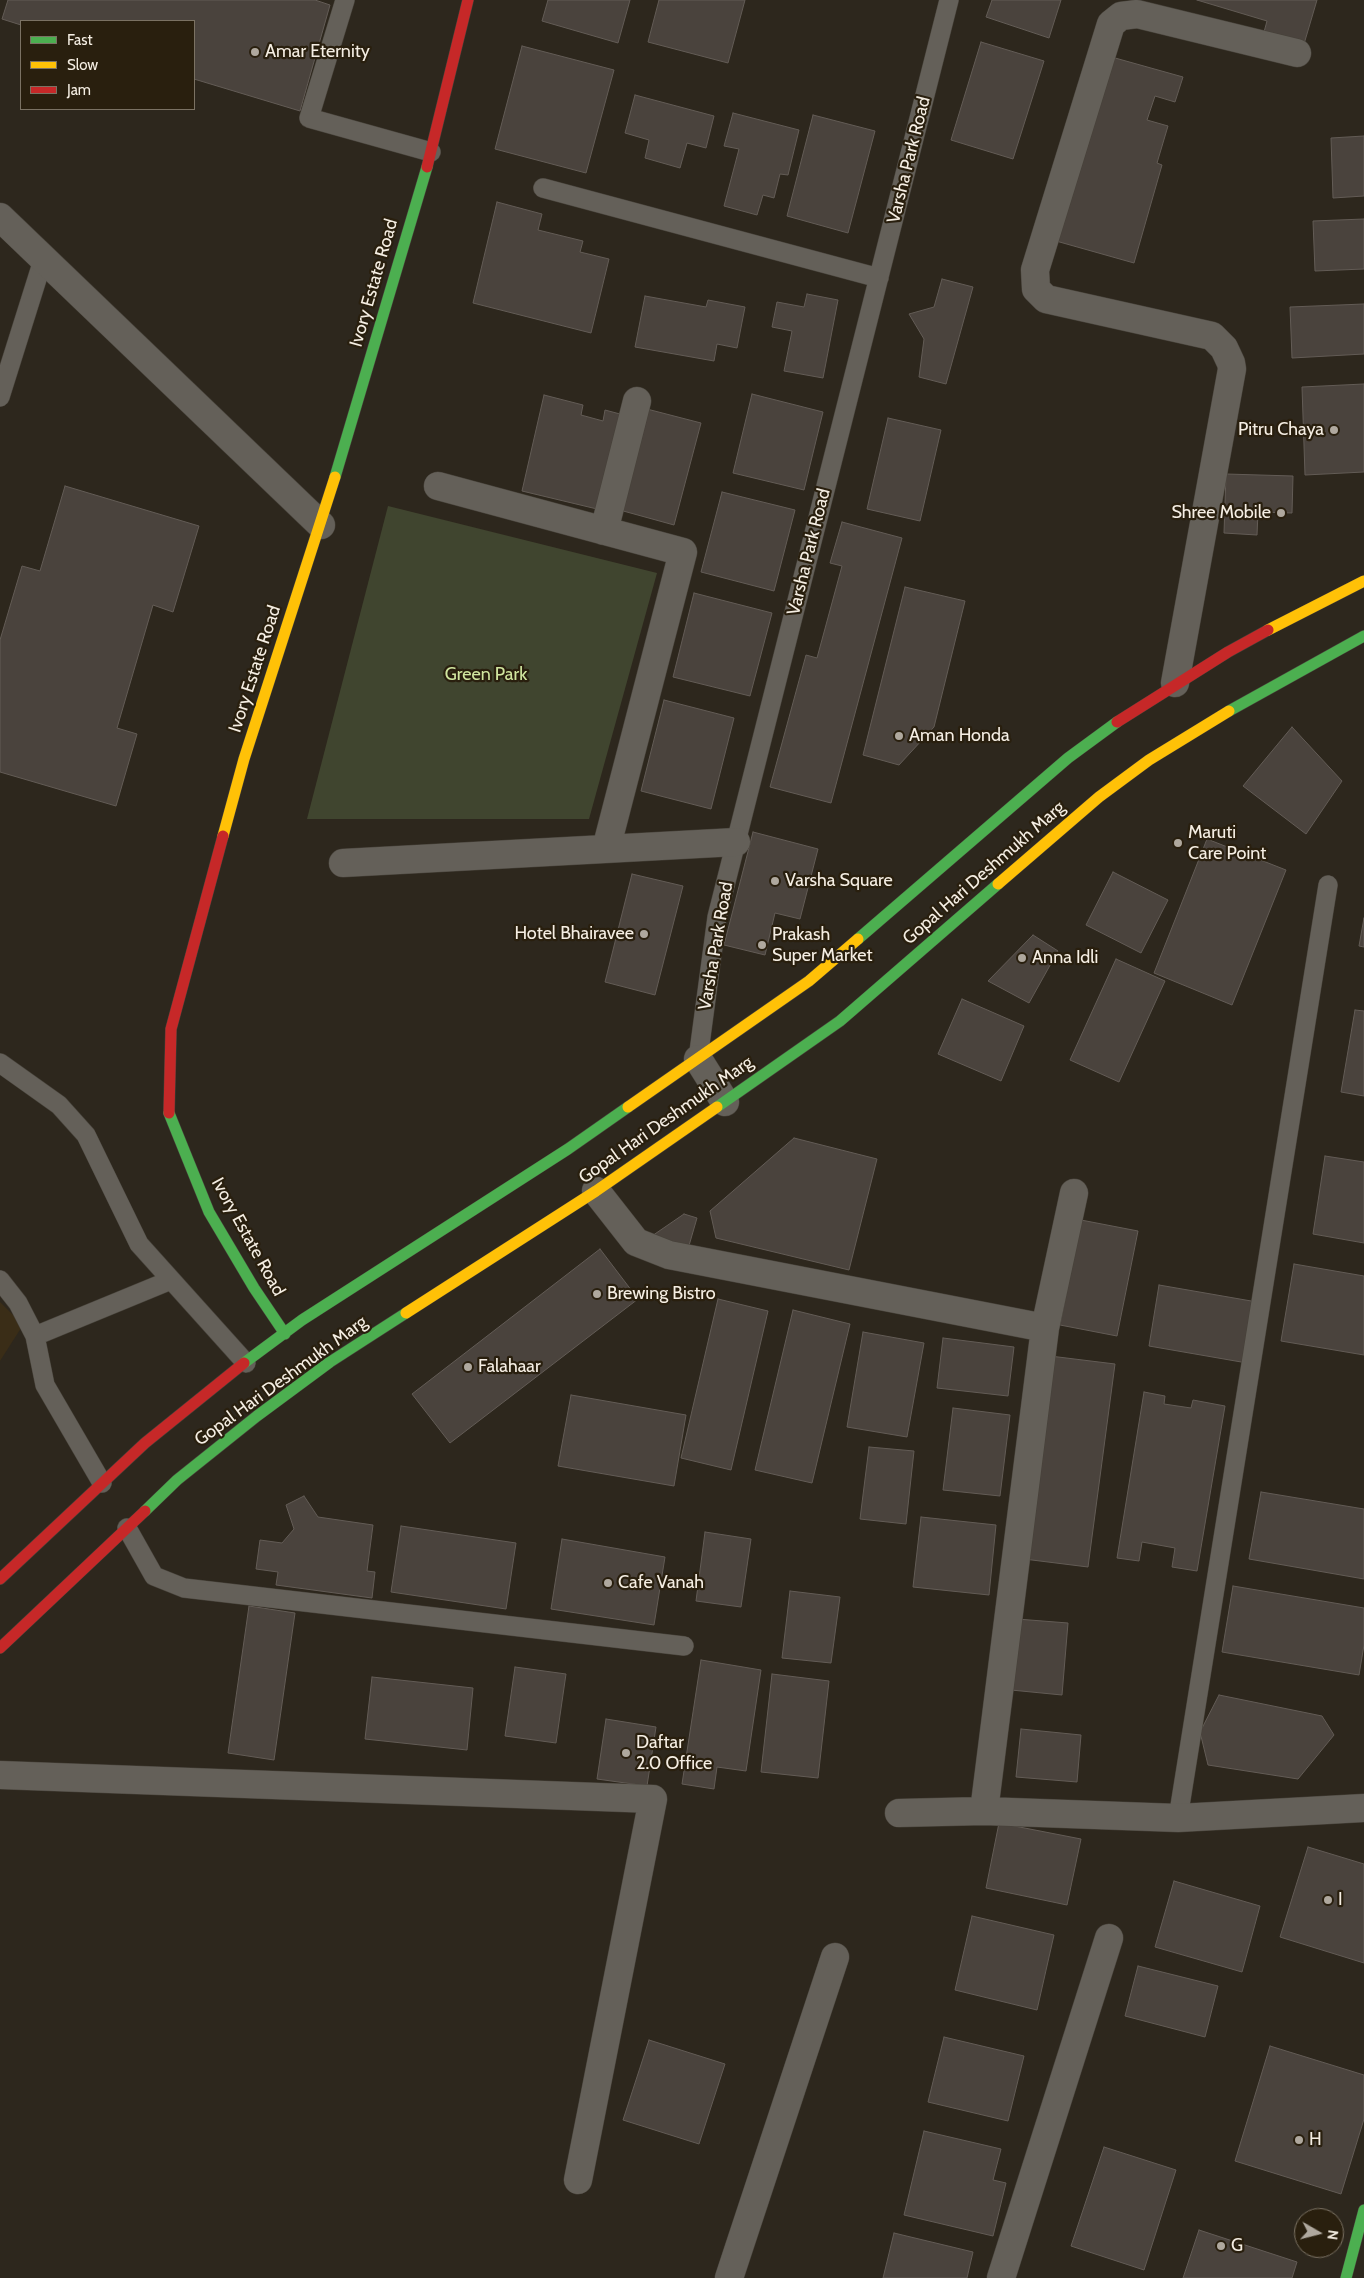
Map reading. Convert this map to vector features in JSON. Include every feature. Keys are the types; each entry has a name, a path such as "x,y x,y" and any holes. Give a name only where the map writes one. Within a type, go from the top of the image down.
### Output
{"main road":[{"name":"Ivory Estate Road","path":"285,1334 254,1288 209,1212 169,1117 171,1029 244,759 321,525 431,152 468,0"},
{"name":"Gopal Hari Deshmukh Marg","path":"0,1579 145,1443 302,1320 568,1150 809,982 1068,758 1121,719 1175,684 1316,604 1364,581"},
{"name":"Gopal Hari Deshmukh Marg","path":"0,1648 177,1480 257,1416 330,1362 596,1190 840,1021 1099,797 1149,760 1252,696 1364,636"},
{"path":"1346,2278 1364,2210"}],"street":[{"path":"1175,684 1232,369 1231,363 1224,348 1212,336 1046,299 1036,289 1035,270 1111,24 1121,16 1137,14 1297,53"},
{"path":"0,217 321,525"},
{"path":"604,531 637,401"},
{"path":"438,486 682,552 606,849"},
{"path":"342,863 736,842"},
{"path":"698,1058 725,1102"},
{"path":"596,1190 636,1242 669,1254 1045,1328"},
{"path":"984,1811 1045,1328 1074,1194"},
{"path":"0,1775 653,1799 578,2180"},
{"path":"899,1813 984,1811 1178,1818 1362,1801"},
{"path":"1001,2278 1109,1938"},
{"path":"730,2278 835,1957"}],"lane":[{"path":"346,0 309,118 431,152"},
{"name":"Varsha Park Road","path":"698,1058 717,916 949,0"},
{"path":"543,188 879,278"},
{"path":"0,397 43,260"},
{"path":"1178,1818 1328,885"},
{"path":"0,1063 59,1105 86,1135 139,1244 246,1363"},
{"path":"0,1280 18,1303 35,1336 44,1384 102,1484"},
{"path":"35,1336 171,1280"},
{"path":"127,1528 154,1576 184,1588 684,1646"}],"shaded area":[{"path":"0,1302 23,1325 0,1361"}],"green space":[{"name":"Green Park","path":"388,506 657,573 589,819 307,819"}],"building":[{"name":"Amar Eternity","path":"8,0 315,0 330,5 300,111 195,79 195,20 20,20 20,25 2,19"},
{"path":"548,0 630,0 618,43 542,21"},
{"path":"659,0 745,0 728,63 648,42"},
{"path":"992,0 1061,0 1049,38 986,17"},
{"path":"1197,0 1317,0 1304,44 1264,32 1267,21"},
{"path":"981,42 1044,61 1013,159 951,140"},
{"path":"522,46 614,70 586,173 495,149"},
{"path":"1108,56 1183,77 1175,102 1155,96 1147,120 1168,126 1157,163 1162,165 1134,263 1056,241"},
{"path":"635,95 714,116 706,148 687,143 680,168 645,158 649,140 625,133"},
{"path":"733,113 799,130 788,175 780,174 774,198 763,195 757,215 724,206 739,149 724,146"},
{"path":"813,115 875,131 848,233 787,216"},
{"path":"1364,136 1364,196 1333,198 1331,138"},
{"path":"497,202 542,214 538,230 583,241 580,252 609,259 591,333 473,303"},
{"path":"1364,219 1364,269 1315,271 1313,221"},
{"path":"942,279 973,287 946,384 919,377 924,339 909,314 934,307"},
{"path":"807,294 838,300 823,378 784,371 792,331 772,327 777,302 804,307"},
{"path":"645,296 706,307 708,300 745,307 737,348 717,344 714,361 635,347"},
{"path":"1364,304 1364,354 1292,358 1290,307"},
{"name":"Pitru Chaya","path":"1364,384 1364,472 1305,475 1302,387"},
{"path":"752,394 823,412 804,490 733,473"},
{"path":"544,395 583,405 581,415 603,421 605,410 620,414 597,509 522,491"},
{"path":"643,408 701,423 674,525 616,509"},
{"path":"888,418 941,430 920,521 867,509"},
{"path":"1226,474 1293,476 1292,513 1258,512 1257,535 1224,533"},
{"path":"65,486 199,526 173,612 153,605 117,728 137,734 116,806 0,772 0,640 22,566 40,571"},
{"path":"722,492 795,510 774,591 701,572"},
{"path":"842,522 902,538 831,803 770,787 806,655 817,658 842,566 830,563"},
{"path":"905,587 965,601 934,727 899,765 863,755"},
{"path":"694,593 772,613 750,696 673,677"},
{"path":"664,700 734,718 711,809 641,791"},
{"path":"1292,727 1342,781 1306,834 1243,786"},
{"name":"Varsha Square","path":"753,832 818,849 800,919 775,913 765,955 724,945"},
{"path":"1207,839 1286,870 1232,1005 1154,973"},
{"path":"1113,872 1168,900 1141,953 1086,925"},
{"name":"Hotel Bhairavee","path":"632,874 683,886 655,995 605,982"},
{"path":"1364,918 1364,947 1359,946"},
{"path":"1033,935 1058,951 1029,1003 988,981"},
{"path":"1116,959 1165,981 1119,1082 1070,1060"},
{"path":"962,999 1024,1026 1001,1081 938,1054"},
{"path":"1355,1010 1364,1011 1364,1096 1341,1092"},
{"path":"794,1138 877,1159 849,1270 716,1238 710,1211"},
{"path":"1325,1156 1364,1162 1364,1243 1313,1234"},
{"path":"684,1214 697,1218 688,1249 649,1238"},
{"path":"1081,1220 1138,1231 1117,1336 1060,1325"},
{"path":"600,1249 638,1299 450,1443 412,1394"},
{"path":"1294,1264 1364,1276 1364,1355 1281,1341"},
{"path":"1159,1285 1257,1302 1247,1363 1149,1346"},
{"path":"718,1299 768,1311 731,1470 681,1458"},
{"path":"793,1310 850,1324 812,1483 755,1470"},
{"path":"863,1332 924,1343 907,1437 847,1427"},
{"path":"943,1338 1014,1347 1008,1396 937,1388"},
{"path":"1050,1356 1115,1364 1088,1567 1024,1559"},
{"path":"1144,1392 1165,1396 1164,1404 1191,1408 1193,1400 1225,1406 1197,1571 1172,1567 1175,1548 1142,1542 1139,1561 1117,1558"},
{"path":"571,1395 686,1415 674,1486 558,1466"},
{"path":"953,1408 1010,1415 1000,1496 943,1490"},
{"path":"869,1447 914,1451 906,1524 860,1519"},
{"path":"1261,1492 1364,1509 1364,1579 1249,1559"},
{"path":"304,1496 318,1517 373,1525 367,1571 375,1572 372,1598 276,1585 278,1572 256,1569 260,1540 282,1543 294,1529 286,1505"},
{"path":"921,1517 996,1525 989,1595 913,1587"},
{"path":"401,1526 516,1543 506,1609 391,1592"},
{"path":"705,1532 751,1539 741,1607 696,1601"},
{"name":"Cafe Vanah","path":"562,1539 665,1557 654,1625 551,1609"},
{"path":"1233,1586 1364,1608 1364,1645 1359,1675 1222,1652"},
{"path":"790,1591 840,1597 831,1663 782,1658"},
{"path":"249,1606 295,1613 274,1760 228,1753"},
{"path":"1017,1619 1068,1623 1062,1695 1011,1690"},
{"path":"701,1660 761,1670 746,1771 717,1767 714,1789 682,1784"},
{"path":"515,1667 566,1674 556,1743 505,1736"},
{"path":"772,1674 829,1681 818,1778 761,1772"},
{"path":"372,1677 473,1688 467,1750 365,1739"},
{"path":"1219,1695 1322,1716 1334,1735 1298,1779 1208,1765 1200,1732"},
{"name":"Daftar 2.0 Office","path":"606,1719 656,1727 647,1786 597,1779"},
{"path":"1021,1729 1081,1735 1077,1782 1016,1777"},
{"path":"999,1823 1081,1839 1067,1905 986,1888"},
{"name":"I","path":"1308,1847 1364,1864 1364,1963 1280,1937"},
{"path":"1174,1881 1260,1906 1242,1972 1155,1947"},
{"path":"972,1916 1054,1935 1037,2010 955,1990"},
{"path":"1138,1966 1218,1986 1205,2037 1125,2016"},
{"path":"944,2037 1024,2056 1008,2121 928,2102"},
{"path":"649,2040 725,2064 699,2144 623,2120"},
{"name":"H","path":"1270,2046 1364,2075 1364,2119 1341,2194 1235,2161"},
{"path":"924,2131 1001,2149 993,2180 1006,2183 993,2236 904,2215"},
{"path":"1104,2147 1176,2170 1144,2270 1071,2246"},
{"name":"G","path":"1199,2230 1297,2262 1292,2278 1183,2278"},
{"path":"894,2233 973,2252 967,2278 883,2278"}],"traffic: fast":[{"path":"335,477 427,167"},
{"path":"1229,711 1364,636"},
{"path":"858,939 1068,758 1117,722"},
{"path":"717,1107 840,1021 998,884"},
{"path":"244,1363 302,1320 568,1149 628,1107"},
{"path":"169,1113 209,1212 254,1288 285,1334"},
{"path":"145,1511 177,1480 257,1416 330,1362 406,1313"},
{"path":"1346,2278 1364,2210"}],"traffic: slow":[{"path":"223,836 244,759 335,477"},
{"path":"1268,630 1364,581"},
{"path":"998,884 1099,797 1149,760 1229,711"},
{"path":"628,1107 809,981 858,939"},
{"path":"406,1313 596,1191 717,1107"}],"traffic: jam":[{"path":"427,167 468,0"},
{"path":"1117,722 1228,652 1268,630"},
{"path":"169,1113 171,1029 223,836"},
{"path":"0,1579 145,1443 244,1363"},
{"path":"0,1648 145,1511"}],"place":[{"name":"Amar Eternity","path":"255,52"},
{"name":"Pitru Chaya","path":"1334,430"},
{"name":"Shree Mobile","path":"1281,513"},
{"name":"Aman Honda","path":"899,736"},
{"name":"Maruti Care Point","path":"1178,843"},
{"name":"Varsha Square","path":"775,881"},
{"name":"Hotel Bhairavee","path":"644,934"},
{"name":"Prakash Super Market","path":"762,945"},
{"name":"Anna Idli","path":"1022,958"},
{"name":"Brewing Bistro","path":"597,1294"},
{"name":"Falahaar","path":"468,1367"},
{"name":"Cafe Vanah","path":"608,1583"},
{"name":"Daftar 2.0 Office","path":"626,1753"},
{"name":"I","path":"1328,1900"},
{"name":"H","path":"1299,2140"},
{"name":"G","path":"1221,2246"}]}
